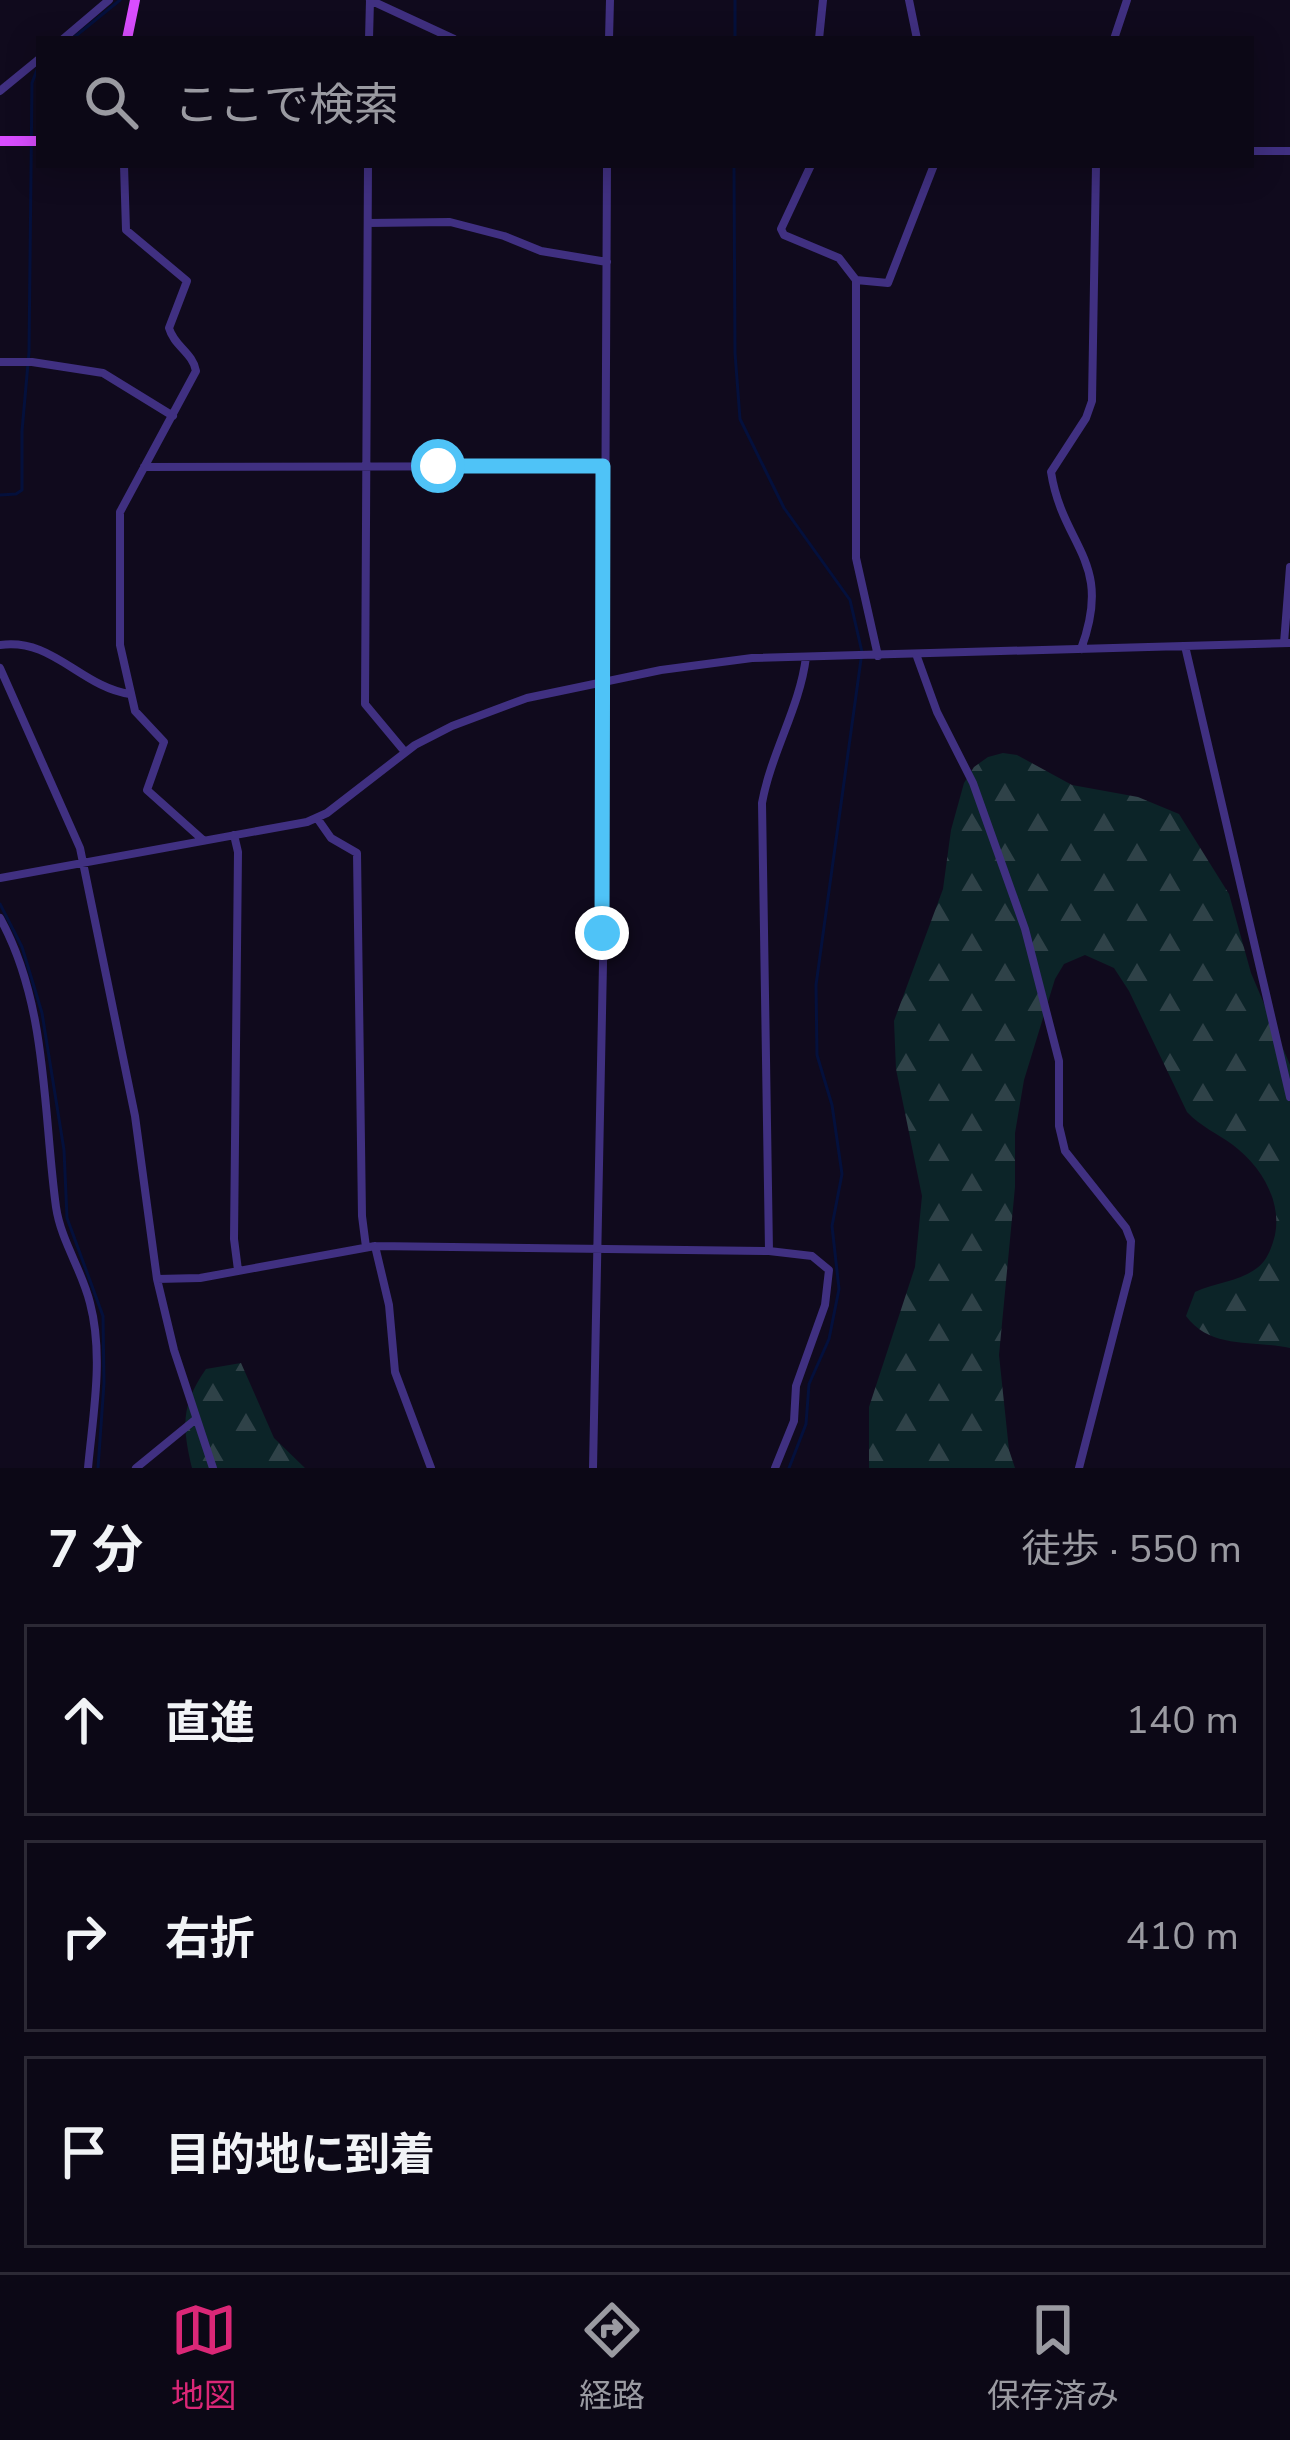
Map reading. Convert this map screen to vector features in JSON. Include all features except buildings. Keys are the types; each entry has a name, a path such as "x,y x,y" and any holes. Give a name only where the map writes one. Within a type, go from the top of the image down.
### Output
{"main road":[{"path":"128,36 135,0"},
{"path":"0,141 34,141"}],"street":[{"path":"66,36 109,0"},
{"path":"369,36 370,0 448,36"},
{"path":"609,36 610,0"},
{"path":"819,36 823,0"},
{"path":"909,0 916,36"},
{"path":"1115,36 1127,0"},
{"path":"0,92 36,62"},
{"path":"1254,151 1290,151"},
{"path":"124,168 126,230 187,280 169,328 196,371 120,512 117,611 130,694 138,716 164,742 147,790 204,841"},
{"path":"368,168 364,704 405,752"},
{"path":"593,1468 603,963 607,168"},
{"path":"810,168 781,229 784,236 838,258 856,280 856,558 874,656"},
{"path":"856,280 888,283 933,168"},
{"path":"1082,649 1093,581 1051,472 1086,418 1092,400 1096,168"},
{"path":"368,224 449,222 541,251 607,262"},
{"path":"0,362 103,373 173,416"},
{"path":"144,467 603,466"},
{"path":"0,878 317,818 429,736 505,705 603,681 724,660 1287,643 1290,567"},
{"path":"0,645 38,647 94,683 130,694"},
{"path":"1185,646 1290,1097"},
{"path":"916,654 937,712 974,783 1025,929 1059,1061 1059,1126 1065,1151 1123,1221 1131,1241 1125,1288 1079,1468"},
{"path":"769,1251 761,821 766,782 806,657"},
{"path":"0,668 80,848 133,1104 158,1279 213,1468"},
{"path":"317,818 331,838 357,853 362,1216 389,1305 394,1372 431,1468"},
{"path":"234,835 238,971 233,1239 238,1270"},
{"path":"0,919 18,961 40,1054 60,1228 84,1284 96,1334 88,1468"},
{"path":"158,1279 200,1278 370,1246 769,1251 812,1256 825,1263 830,1276 825,1305 796,1386 794,1421 775,1468"},
{"path":"136,1468 196,1419"}],"green space":[{"path":"1003,753 1017,755 1072,785 1138,797 1179,814 1229,894 1251,973 1290,1065 1290,1348 1220,1339 1186,1316 1195,1292 1243,1276 1264,1262 1275,1235 1272,1197 1243,1154 1187,1112 1129,991 1114,968 1085,955 1064,964 1055,979 1024,1080 1015,1133 1015,1187 999,1355 1015,1468 869,1468 869,1407 915,1267 922,1196 896,1069 894,1021 943,889 951,830 964,783 974,767"},
{"path":"241,1363 274,1438 305,1468 192,1468 185,1428 192,1394 206,1369"}],"waterway":[{"path":"76,36 120,0"},
{"path":"735,0 735,36"},
{"path":"0,495 22,490 29,352 32,83 36,72"},
{"path":"734,168 740,419 784,508 850,600 862,652 816,985 817,1055 832,1105 842,1174 832,1226 839,1289 829,1339 809,1384 806,1424 789,1468"},
{"path":"0,904 22,947 42,1013 64,1150 67,1218 103,1316 98,1468"}],"route":[{"path":"438,466 603,466 602,933"}]}
